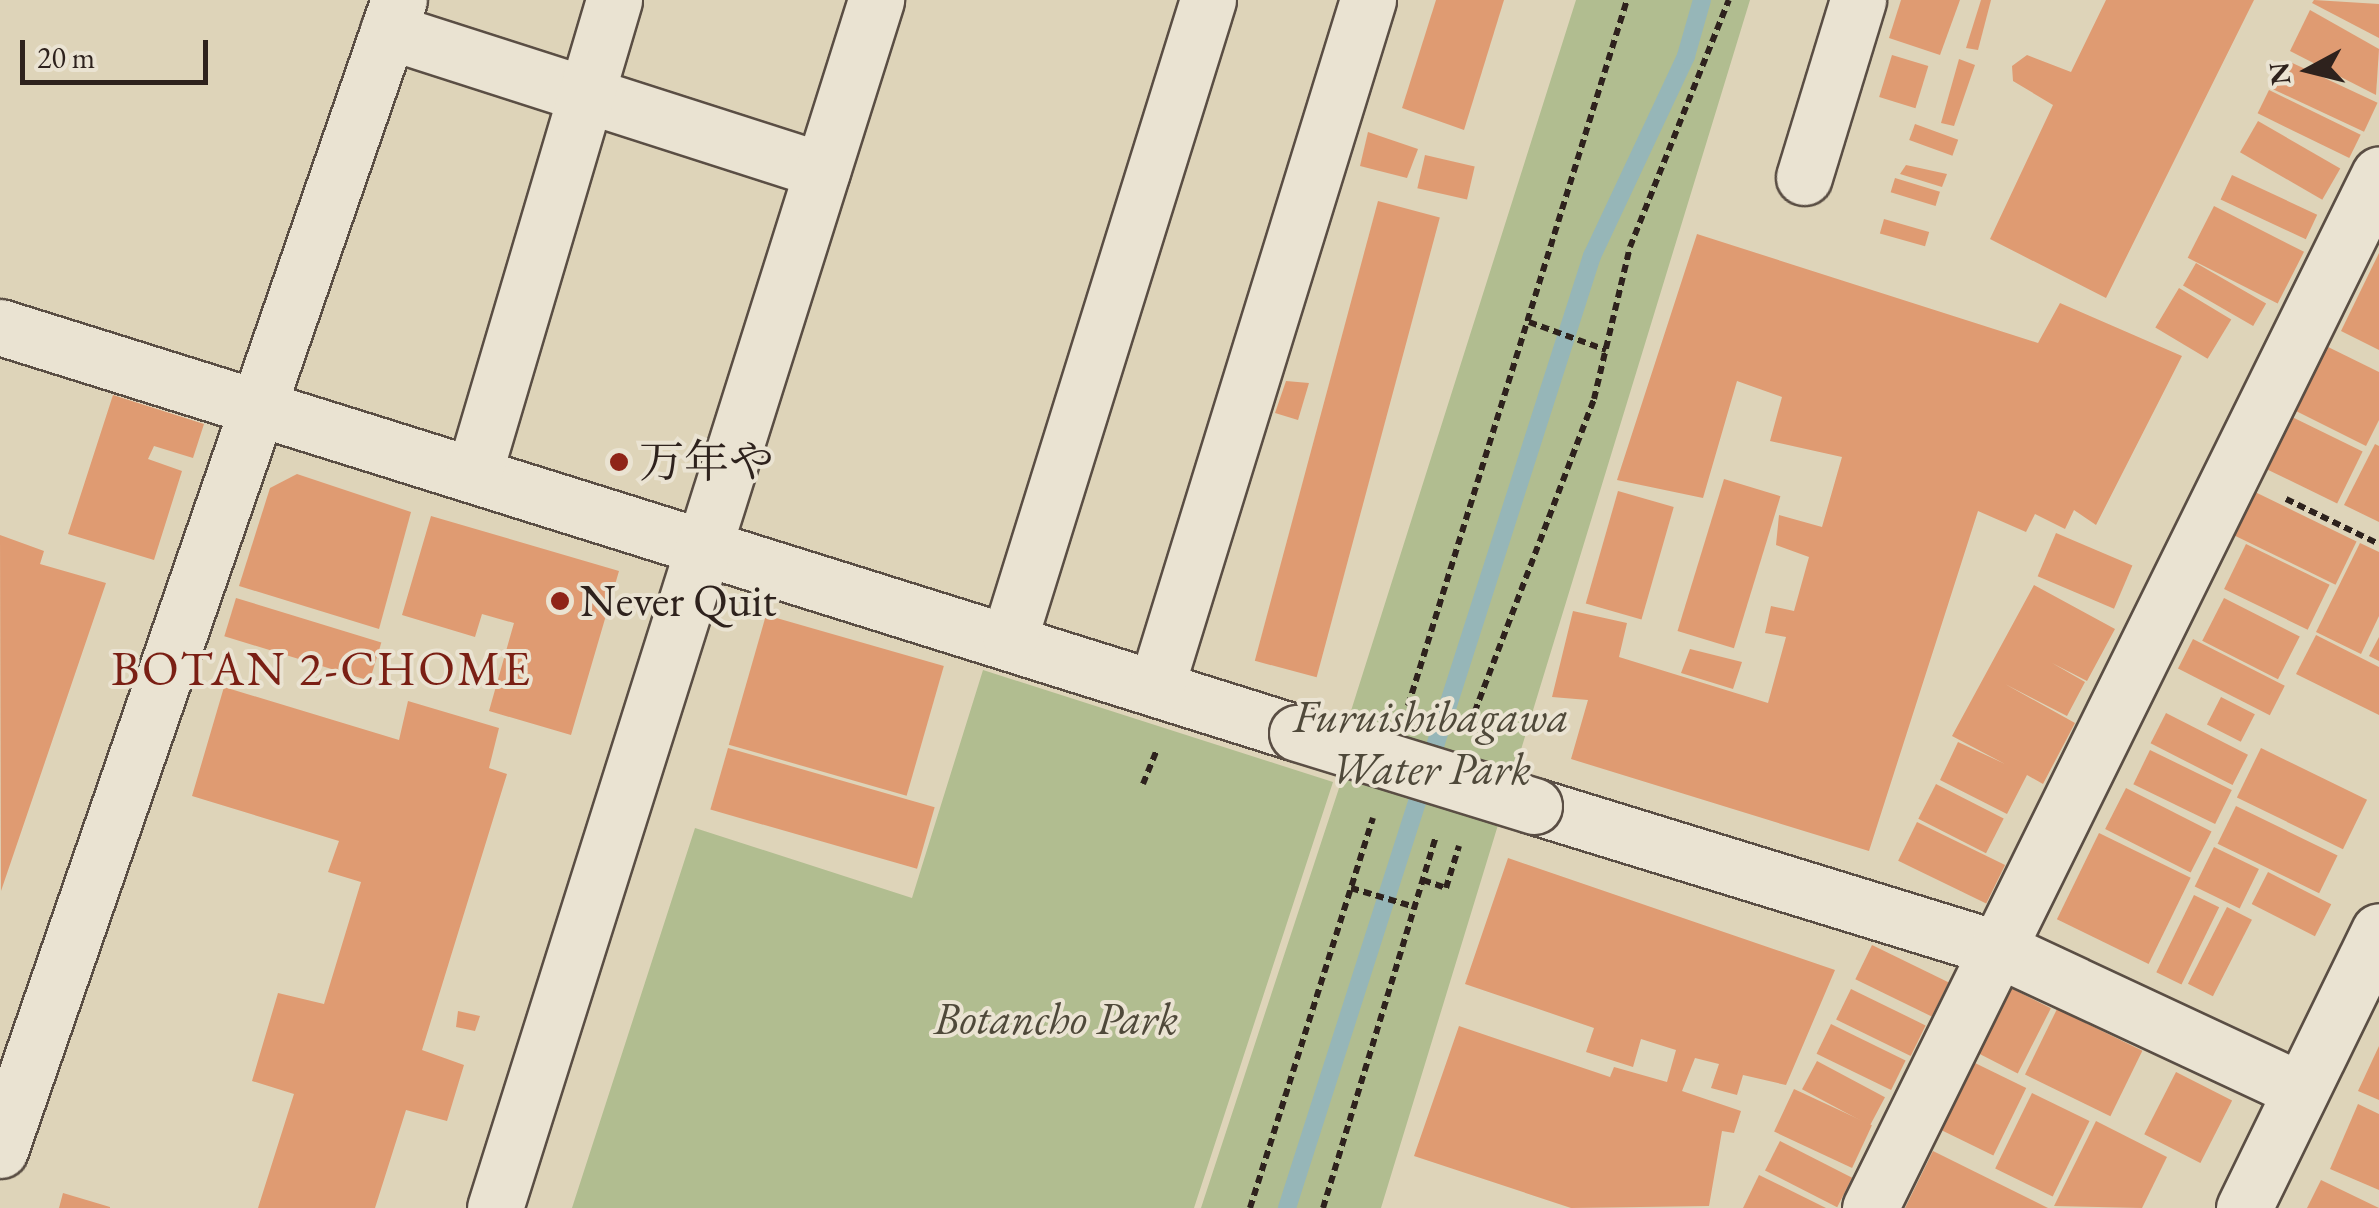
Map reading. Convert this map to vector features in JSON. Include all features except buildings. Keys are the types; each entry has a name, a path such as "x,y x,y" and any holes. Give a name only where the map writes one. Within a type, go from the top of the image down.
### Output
{"street":[{"path":"474,473 614,0"},
{"path":"495,1208 876,0"},
{"path":"1010,636 1208,0"},
{"path":"1156,687 1368,0"},
{"path":"1804,177 1858,0"},
{"path":"0,1150 393,15 586,94 822,170"},
{"path":"1870,1208 2238,476 2379,175"},
{"path":"0,327 1010,636 1298,733 1998,949 2301,1090"},
{"path":"2244,1208 2379,932"}],"path":[{"path":"1404,718 1627,0"},
{"path":"1463,747 1606,350 1630,247 1729,0"},
{"path":"1529,322 1606,350"},
{"path":"2238,476 2379,544"},
{"path":"1250,1208 1375,812"},
{"path":"1323,1208 1440,823"},
{"path":"1351,888 1415,907"}],"green space":[{"name":"Furuishibagawa Water Park","path":"1576,0 1750,0 1381,1208 1201,1208 1342,779 1331,774"},
{"name":"Botancho Park","path":"983,670 1333,782 1194,1208 572,1208 695,828 912,898"}],"waterway":[{"path":"1287,1208 1592,256 1686,56 1702,0"}],"place":[{"name":"万年や","path":"619,462"},
{"name":"Never Quit","path":"560,601"}],"district":[{"name":"BOTAN 2-CHOME","path":"322,669"}]}
